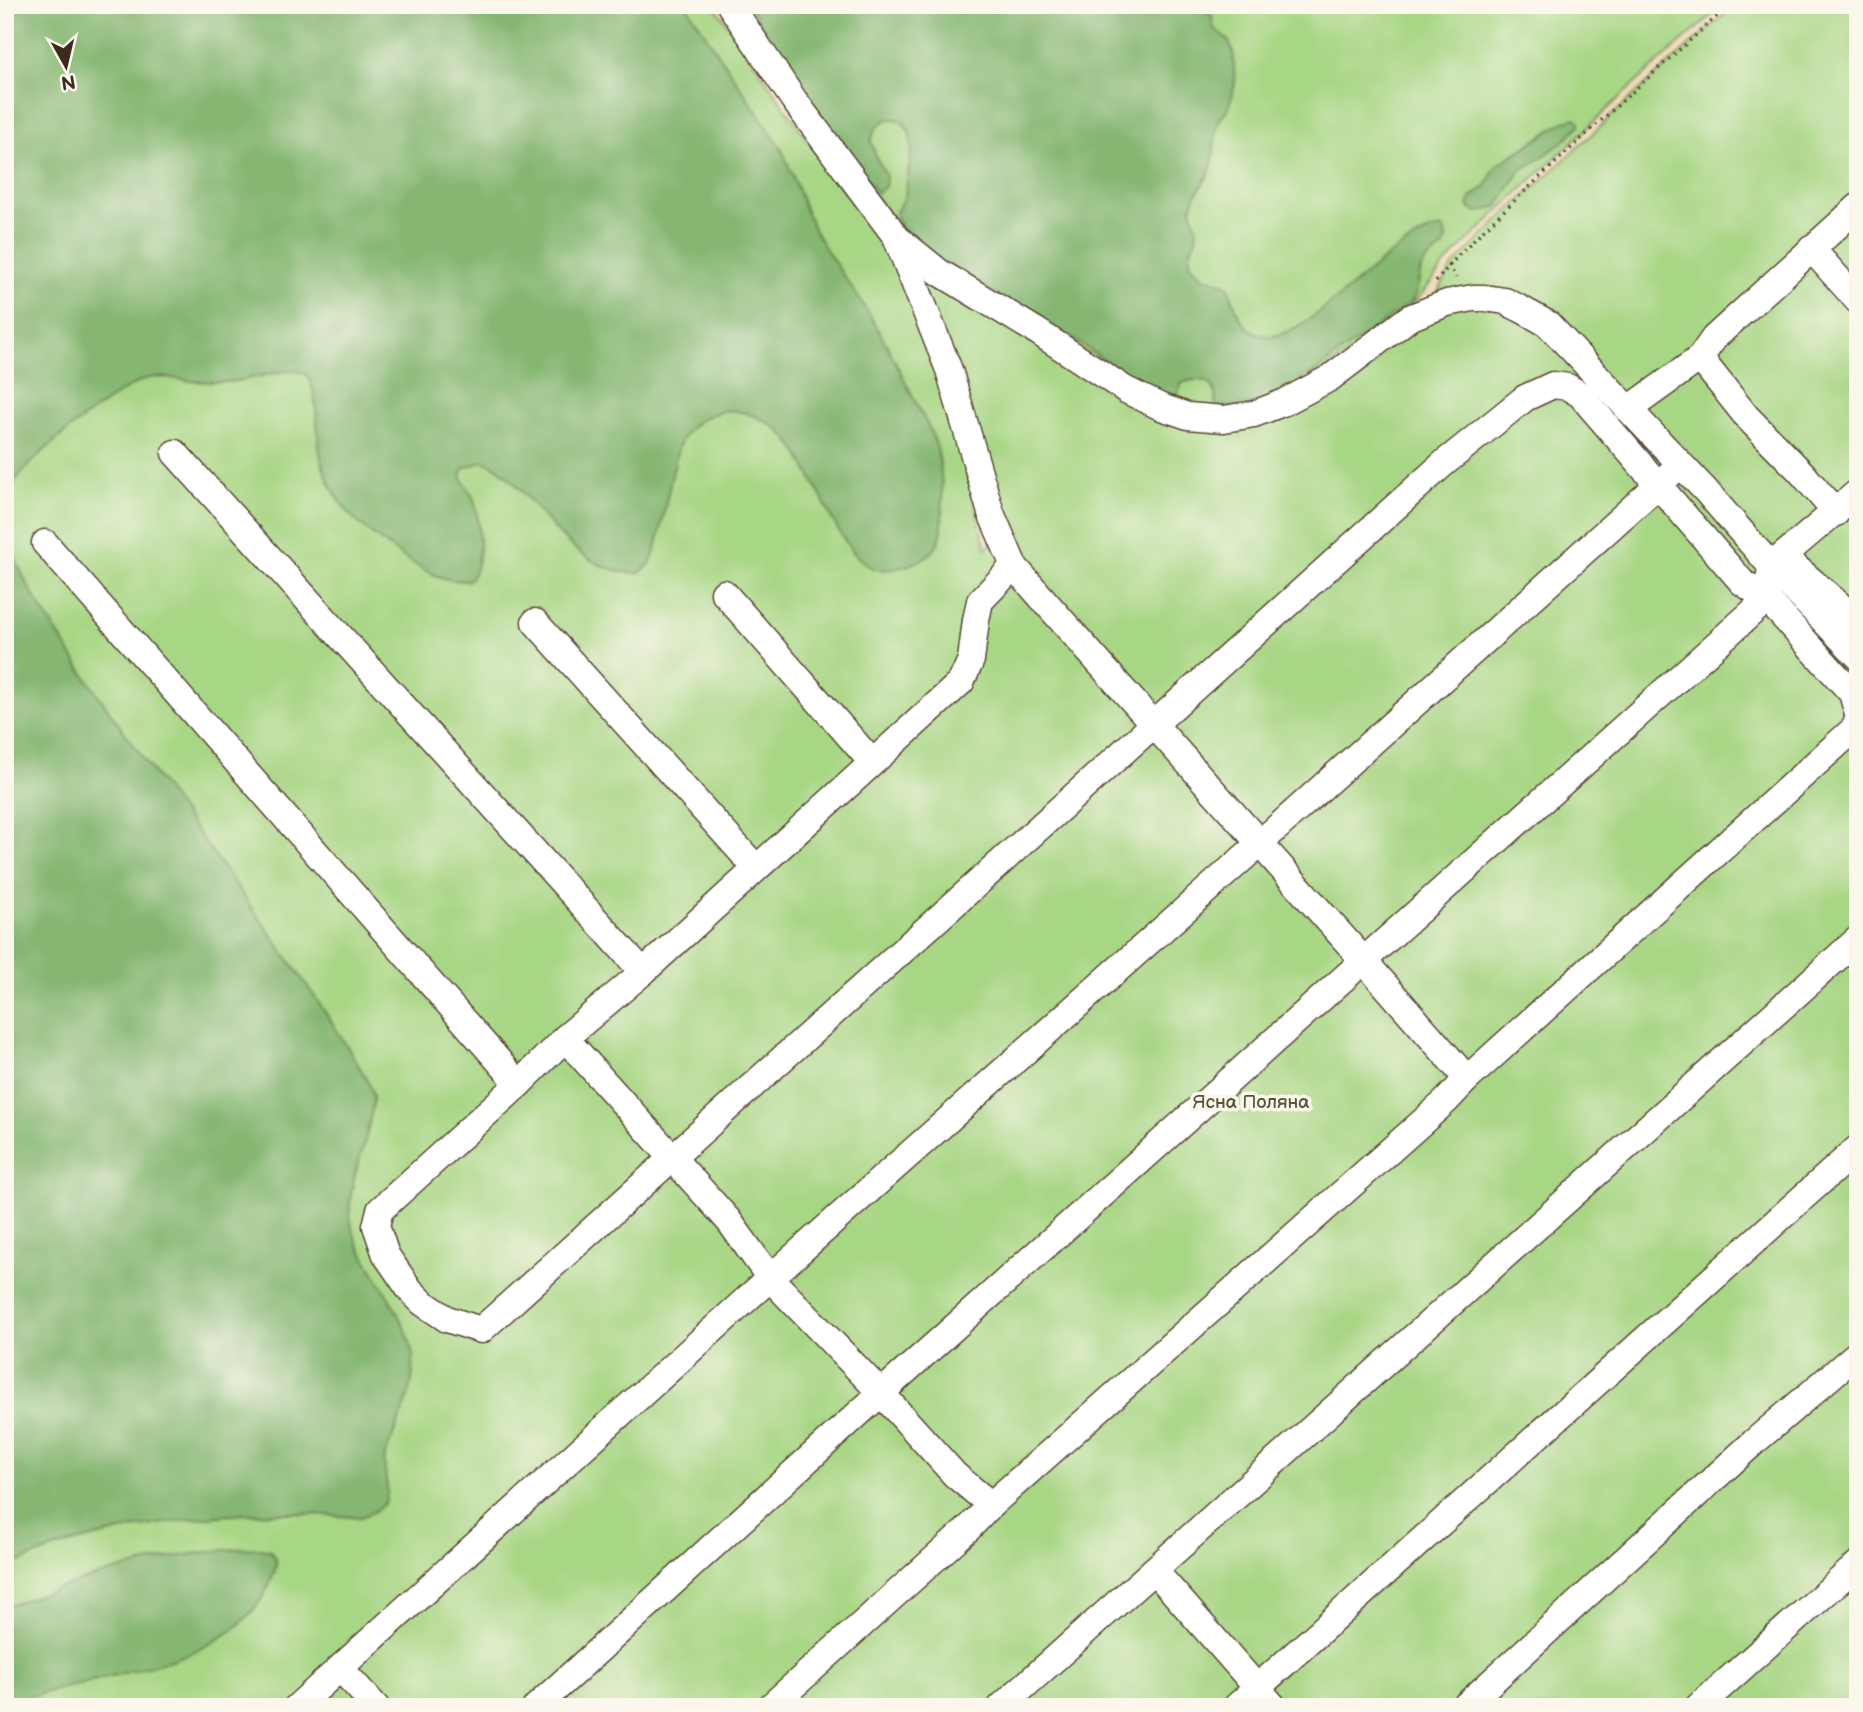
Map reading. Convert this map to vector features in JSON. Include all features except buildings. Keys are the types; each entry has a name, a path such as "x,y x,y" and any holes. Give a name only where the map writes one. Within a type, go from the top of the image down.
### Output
{"street":[{"path":"730,5 794,100 897,238 939,272 1126,390 1161,407 1188,416 1223,419 1254,414 1329,377 1409,318 1447,303 1473,298 1504,302 1548,324 1680,465 1777,561 1858,656"},
{"path":"1629,409 1700,358 1714,338 1858,207"},
{"path":"897,238 948,370 991,513 1014,566 1467,1079"},
{"path":"1811,248 1858,301"},
{"path":"1700,358 1747,417 1802,473 1836,513"},
{"path":"771,1707 991,1506 1446,1101 1467,1079 1856,728 1858,716 1852,693 1767,599 1742,582 1581,395 1568,387 1553,385 1525,398 1443,464 481,1330 447,1319 423,1303 410,1290 386,1255 376,1226 380,1210 519,1084 565,1038 643,972 961,682 971,660 980,601 1014,566"},
{"path":"175,453 643,972"},
{"path":"298,1707 770,1278 1680,465"},
{"path":"536,1707 881,1392 1767,599 1777,561 1858,492"},
{"path":"45,543 519,1084"},
{"path":"1777,561 1858,621"},
{"path":"724,593 872,762"},
{"path":"535,622 756,868"},
{"path":"1000,1707 1858,939"},
{"path":"565,1038 729,1221 770,1278 881,1392 955,1475 991,1506"},
{"path":"1236,1707 1266,1697 1858,1148"},
{"path":"1464,1707 1754,1442 1858,1353"},
{"path":"1698,1707 1858,1564"},
{"path":"1154,1570 1266,1697"},
{"path":"340,1668 376,1707"}],"path":[{"path":"1433,286 1449,265 1496,219 1730,5"}],"green space":[{"name":"Ясна Поляна","path":"5,5 714,5 846,195 887,241 951,411 986,548 1007,530 917,274 1224,428 1419,323 1453,266 1634,95 1735,5 1858,5 1858,1707 5,1707"},
{"path":"5,5 686,5 781,148 815,231 871,317 929,428 937,448 940,467 942,527 937,545 924,558 897,568 882,570 869,566 857,557 847,543 799,455 785,436 759,418 736,411 722,411 701,420 682,438 655,552 649,565 639,573 619,571 585,556 556,531 506,475 483,461 464,468 461,475 476,508 479,544 476,567 467,581 447,579 426,571 388,546 354,519 344,506 323,465 310,382 306,374 290,371 225,382 149,378 95,409 32,462 10,490 6,508 7,528 14,554 34,596 106,707 313,994 370,1087 373,1106 352,1185 351,1223 362,1253 405,1329 411,1346 413,1374 406,1402 385,1456 386,1499 374,1512 361,1517 301,1513 227,1515 164,1523 77,1542 33,1556 5,1569"},
{"path":"740,5 1723,5 1494,215 1447,262 1405,315 1326,369 1224,412 1165,401 902,234"},
{"path":"749,5 1196,5 1212,16 1213,27 1228,40 1233,51 1235,84 1229,107 1220,119 1216,132 1208,176 1195,196 1191,209 1197,229 1190,252 1190,263 1203,277 1226,284 1240,318 1247,327 1265,336 1285,333 1331,303 1390,254 1429,231 1444,229 1444,247 1421,268 1416,295 1410,303 1292,388 1260,403 1220,408 1215,403 1211,385 1196,380 1182,383 1178,395 1170,399 1148,390 1085,346 935,258 896,220 896,212 905,196 912,147 905,125 896,119 885,120 875,129 871,141 886,175 885,187 877,193 785,66"},
{"path":"1575,118 1580,125 1564,141 1521,170 1498,206 1477,212 1470,209 1468,205 1472,197 1486,186 1496,166 1565,121"},
{"path":"257,1548 270,1551 276,1559 272,1578 254,1609 218,1640 174,1659 5,1703 5,1607 129,1567 193,1554"}]}
